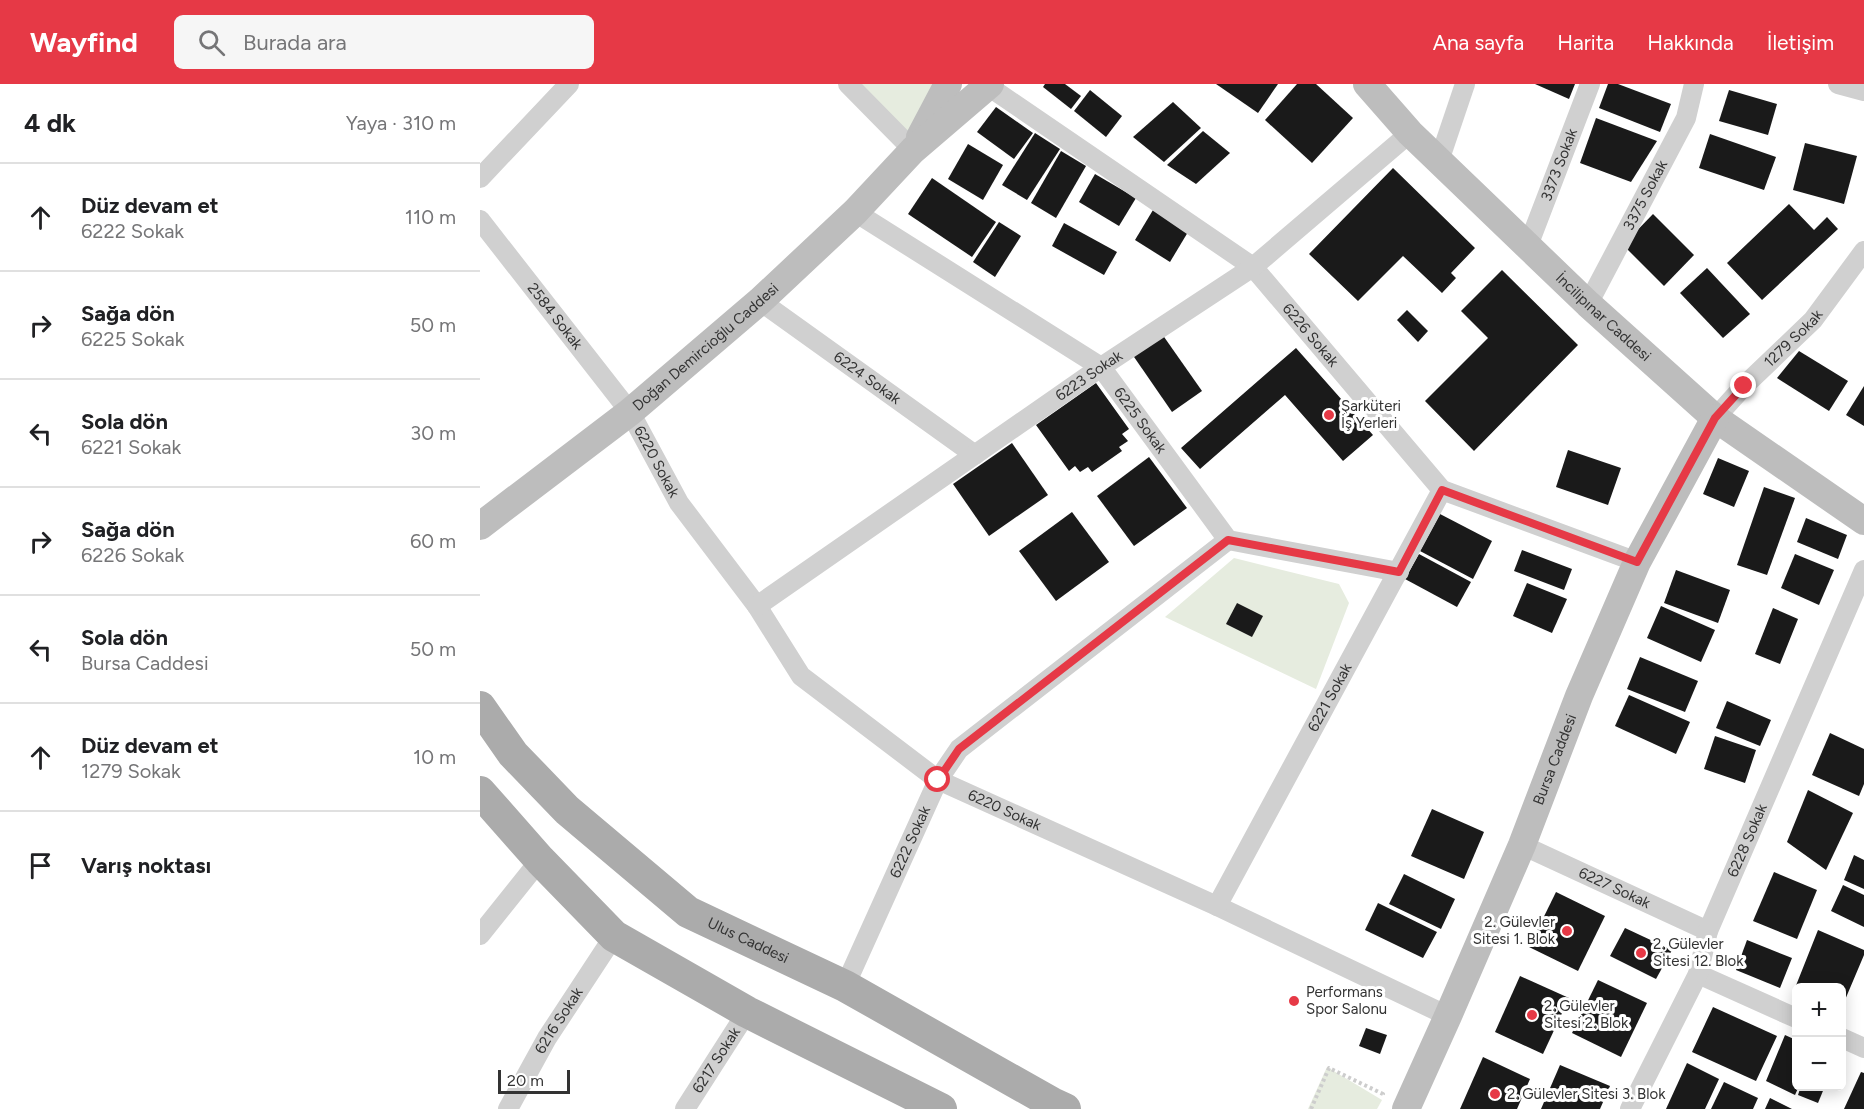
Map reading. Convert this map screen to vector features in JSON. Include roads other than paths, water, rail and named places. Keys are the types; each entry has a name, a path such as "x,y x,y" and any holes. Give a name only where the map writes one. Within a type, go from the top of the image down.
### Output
{"main road":[{"name":"Doğan Demircioğlu Caddesi","path":"913,150 948,84"},
{"name":"İncilipınar Caddesi","path":"1367,84 1410,133 1439,161 1588,304 1715,418 1864,521"},
{"name":"Doğan Demircioğlu Caddesi","path":"480,526 630,412 760,301 855,212 913,150 989,85"},
{"name":"Bursa Caddesi","path":"1393,1105 1448,1016 1522,845 1579,696 1637,562 1715,418"},
{"name":"Ulus Caddesi","path":"480,707 513,754 567,810 688,912 845,986 1065,1109"},
{"path":"480,792 540,860 614,936 747,1012 941,1109"}],"street":[{"path":"480,178 568,84"},
{"path":"848,84 913,150"},
{"path":"1439,161 1465,84"},
{"name":"3373 Sokak","path":"1528,246 1590,84"},
{"name":"3375 Sokak","path":"1588,304 1686,118 1694,84"},
{"path":"1838,84 1864,91"},
{"name":"6226 Sokak","path":"989,85 1253,267 1442,490 1637,562"},
{"name":"6223 Sokak","path":"757,606 1101,367 1253,267 1410,133"},
{"name":"6225 Sokak","path":"855,212 1101,367 1228,540"},
{"name":"2584 Sokak","path":"480,220 630,412"},
{"name":"1279 Sokak","path":"1715,418 1744,386 1813,320 1864,251"},
{"name":"6224 Sokak","path":"760,301 975,455"},
{"name":"6220 Sokak","path":"630,412 679,502 757,606 801,676 938,780 1217,906 1448,1016"},
{"name":"6221 Sokak","path":"1217,906 1442,490"},
{"path":"1228,540 1399,572"},
{"name":"6222 Sokak","path":"845,986 938,780 959,749 1228,540"},
{"name":"6228 Sokak","path":"1630,1109 1698,974 1708,931 1864,570"},
{"name":"6227 Sokak","path":"1522,845 1708,931"},
{"path":"480,935 540,860"},
{"name":"6216 Sokak","path":"508,1109 548,1038 614,936"},
{"path":"1698,974 1792,1016"},
{"name":"6217 Sokak","path":"685,1109 747,1012"},
{"path":"1846,1040 1863,1046"}],"place":[{"name":"Şarküteri İş Yerleri","path":"1329,415"},
{"name":"2. Gülevler Sitesi 1. Blok","path":"1567,931"},
{"name":"2. Gülevler Sitesi 12. Blok","path":"1641,953"},
{"name":"Performans Spor Salonu","path":"1294,1001"},
{"name":"2. Gülevler Sitesi 2. Blok","path":"1532,1015"},
{"name":"2. Gülevler Sitesi 3. Blok","path":"1495,1094"}]}
